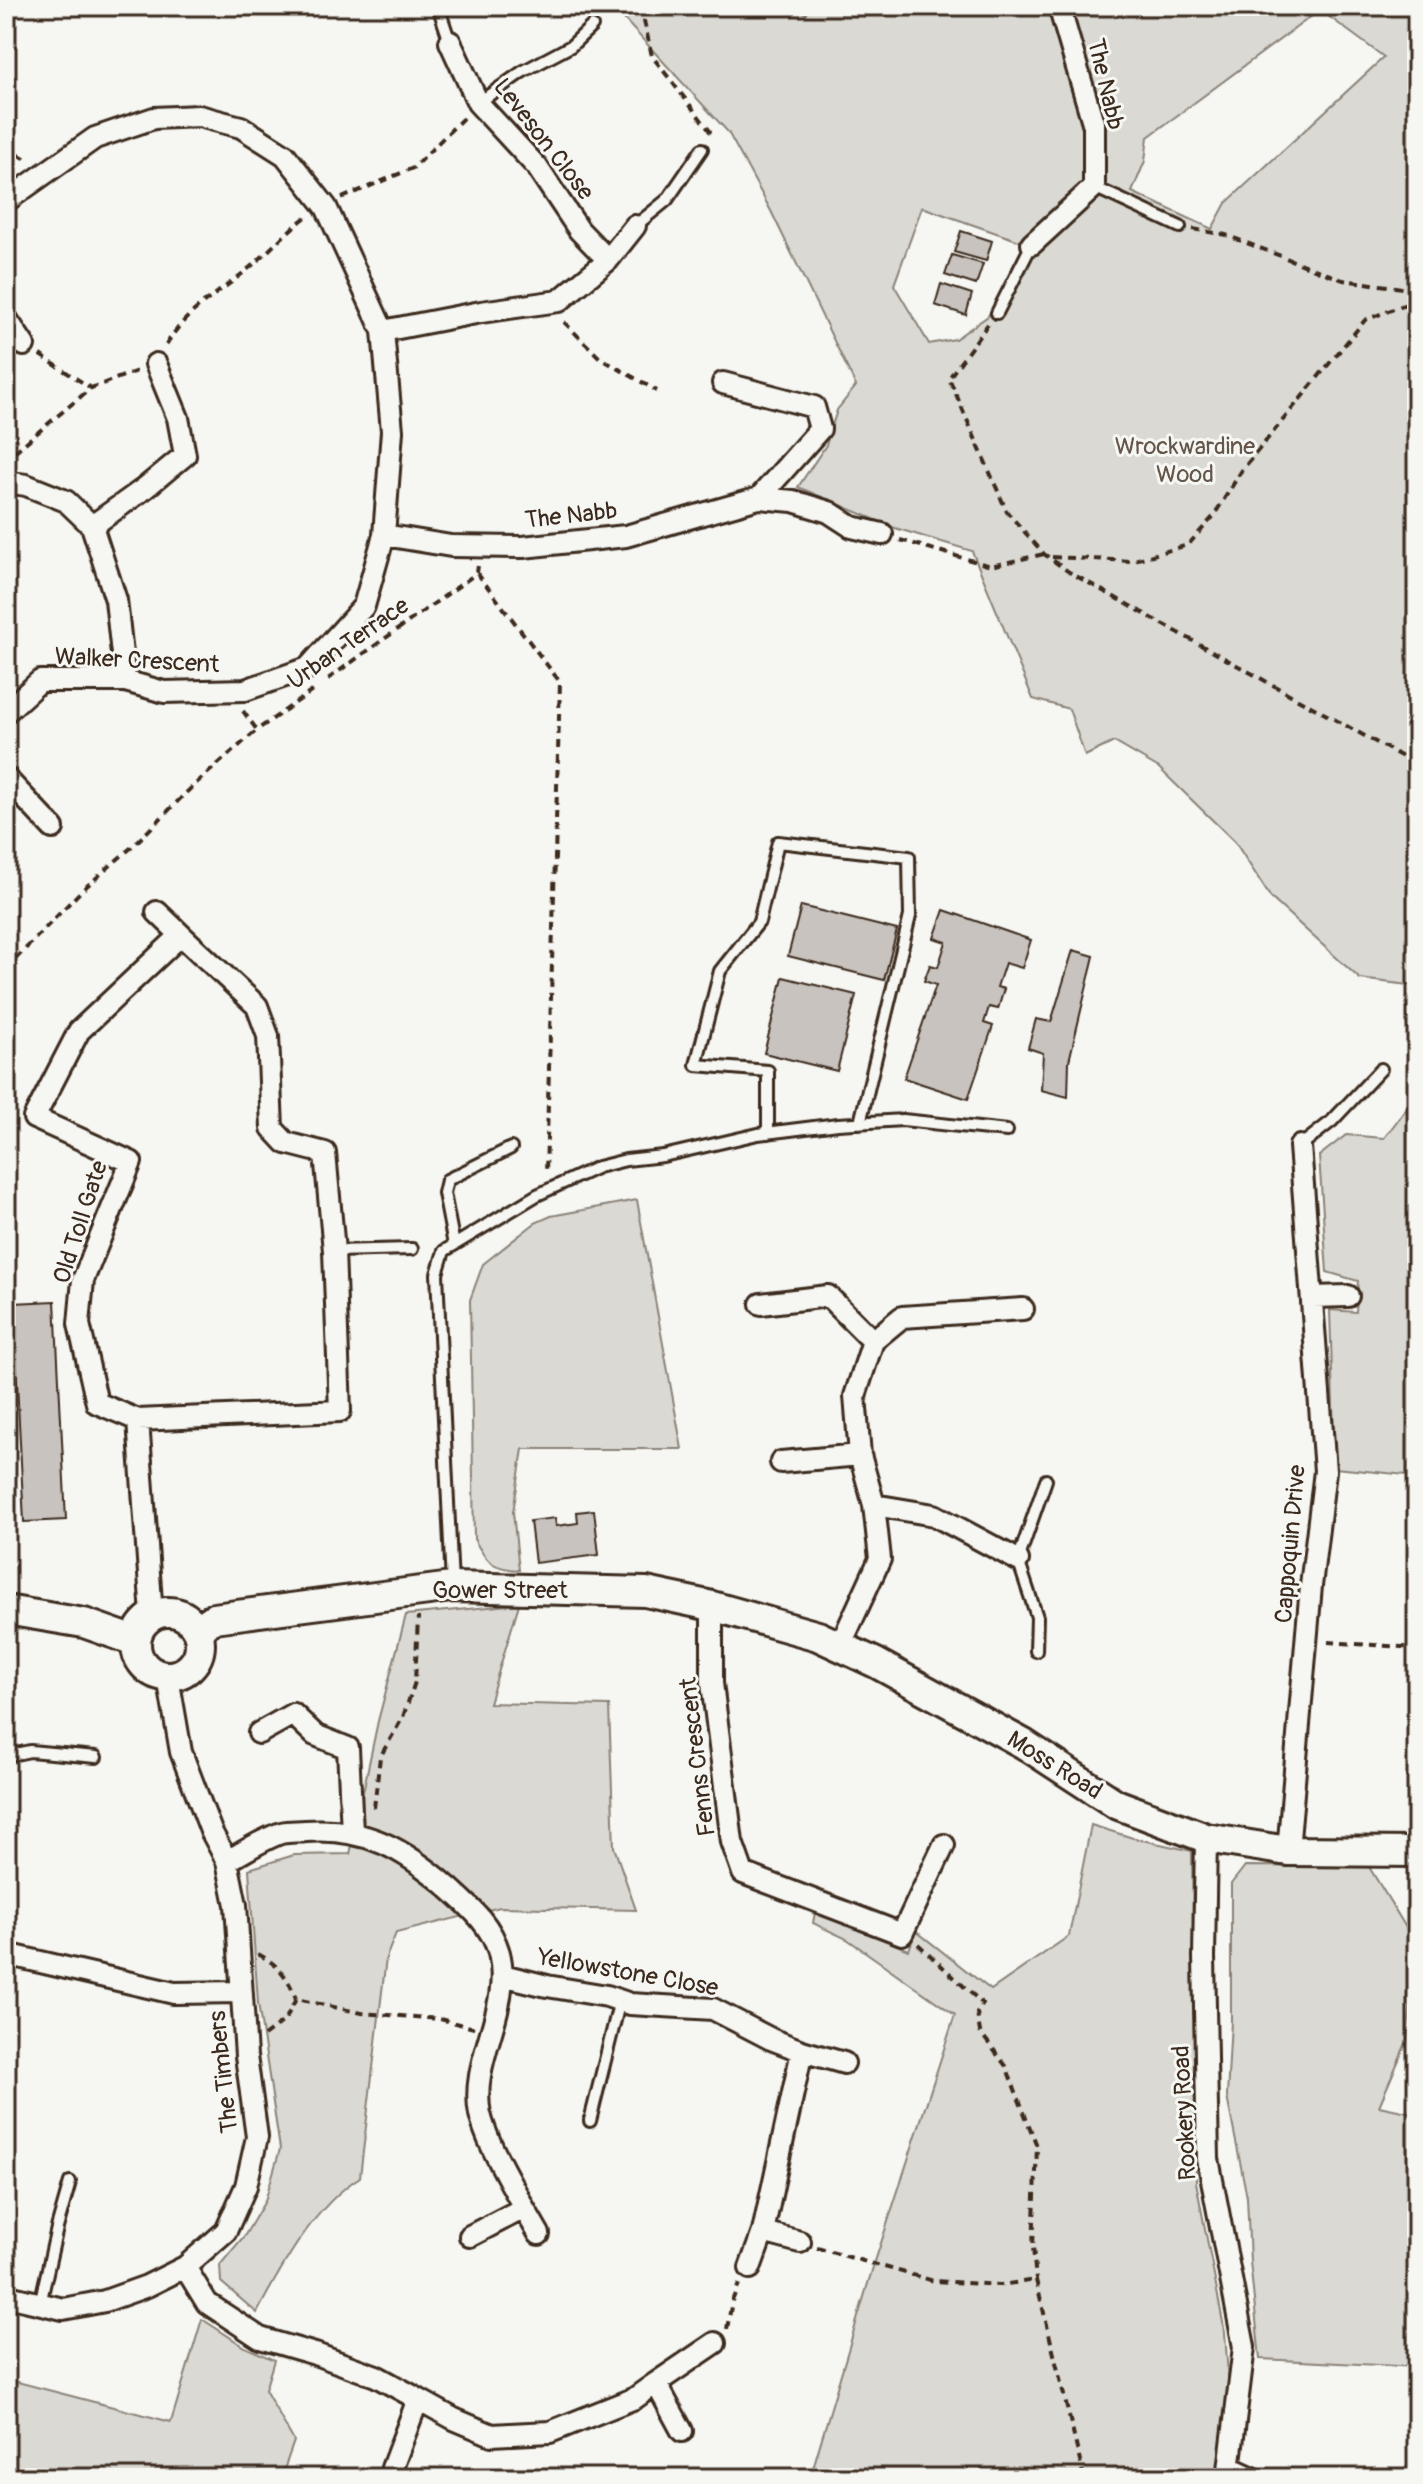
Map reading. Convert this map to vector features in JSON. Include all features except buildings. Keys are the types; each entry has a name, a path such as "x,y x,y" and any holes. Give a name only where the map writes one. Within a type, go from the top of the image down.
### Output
{"street":[{"name":"The Nabb","path":"1059,6 1094,126 1094,187"},
{"name":"Leveson Close","path":"450,42 478,103 537,167 579,230 608,260"},
{"name":"Walker Crescent","path":"6,201 95,138 154,118 199,116 241,127 285,155 326,207 383,331 392,431 384,535 364,606 308,668 245,690 164,692 125,681 40,681 6,712"},
{"path":"1032,244 1094,187"},
{"path":"383,331 559,301 608,260 635,226"},
{"path":"6,318 24,345"},
{"path":"92,526 185,455 178,418 156,364"},
{"path":"723,383 814,407 820,429 759,498"},
{"path":"6,482 26,485 66,501 92,526 116,600 125,681"},
{"name":"The Nabb","path":"384,535 451,546 523,547 626,536 759,498"},
{"path":"759,498 805,504 829,512 852,527 882,534"},
{"path":"6,778 53,828"},
{"name":"Old Toll Gate","path":"157,912 257,1006 268,1036 272,1128 286,1143 325,1153 334,1251 340,1411 138,1420 97,1403 79,1324 83,1280 131,1162 34,1118 79,1031 181,935"},
{"name":"Cappoquin Drive","path":"1288,1851 1325,1471 1300,1146"},
{"path":"761,1304 828,1296 873,1341"},
{"path":"1313,1297 1348,1296"},
{"path":"840,1646 880,1559 874,1505 860,1455 855,1396 873,1341 902,1317 1023,1309"},
{"path":"138,1420 152,1616"},
{"path":"781,1462 860,1455"},
{"path":"874,1505 934,1515 1018,1560"},
{"name":"Gower Street","path":"197,1630 214,1618 452,1587 646,1592 712,1606"},
{"name":"Moss Road","path":"712,1606 818,1636 840,1646 1024,1744 1116,1804 1206,1838 1288,1851 1417,1852"},
{"name":"Fenns Crescent","path":"712,1606 714,1699 732,1842 743,1873 902,1934"},
{"path":"6,1610 84,1623 135,1641"},
{"path":"166,1612 180,1614 197,1630 200,1644 198,1656 191,1667 181,1674 168,1677 156,1675 142,1664 137,1655 135,1641 142,1624 152,1616 166,1612"},
{"name":"The Timbers","path":"12,2297 63,2309 105,2301 147,2286 185,2267 226,2231 246,2186 257,2137 245,2042 236,1905 227,1861 211,1831 181,1752 168,1677"},
{"path":"259,1733 293,1714 315,1735 348,1748 360,1834"},
{"path":"227,1861 282,1833 325,1830 360,1834 401,1851 467,1904 490,1932 502,1975 483,2057 480,2115 539,2234"},
{"name":"Rookery Road","path":"1206,1838 1204,1957 1208,2159 1244,2347 1229,2470"},
{"path":"902,1934 944,1845"},
{"path":"6,1954 174,1993 241,1992"},
{"name":"Yellowstone Close","path":"502,1975 630,2004 713,2009 771,2039 844,2063"},
{"path":"750,2268 763,2232 802,2051"},
{"path":"470,2236 524,2208"},
{"path":"763,2232 800,2242"},
{"path":"185,2267 207,2303 260,2338 376,2376 454,2419 492,2435 550,2432 635,2398 715,2343"},
{"path":"656,2383 682,2431"},
{"path":"392,2468 418,2399"}],"lane":[{"path":"438,6 450,42"},
{"path":"478,103 522,72 571,46 592,26"},
{"path":"635,226 667,200 702,149"},
{"path":"1094,187 1180,227"},
{"path":"997,313 1032,244"},
{"path":"768,1133 768,1071 696,1065 720,971 759,922 778,842 909,857 910,916 860,1123"},
{"path":"1300,1146 1345,1109 1381,1069"},
{"path":"452,1587 437,1274 444,1251 546,1192 598,1167 626,1160 663,1156 768,1133 860,1123 903,1120 1007,1131"},
{"path":"454,1245 444,1193 447,1180 511,1148"},
{"path":"334,1251 412,1249"},
{"path":"1036,1651 1037,1617 1018,1560 1046,1480"},
{"path":"6,1756 30,1751 96,1757"},
{"path":"590,2121 620,2000"},
{"path":"40,2304 70,2182"},
{"path":"1229,2470 1265,2478"}],"path":[{"path":"646,6 644,21 652,56 710,131 702,149"},
{"path":"1180,227 1226,235 1343,280 1417,290"},
{"path":"882,534 991,566 1046,555 1131,561 1188,545 1213,517 1242,470 1365,320 1417,300"},
{"path":"559,301 560,318 600,358 657,391"},
{"path":"997,313 949,378 1007,512 1046,555 1069,572 1417,765"},
{"path":"24,345 91,388"},
{"path":"6,463 12,454 91,388 156,364"},
{"path":"478,546 477,573 560,682 546,1192"},
{"name":"Urban Terrace","path":"6,969 80,892 257,730 477,573"},
{"path":"228,690 257,730"},
{"path":"360,1834 380,1757 403,1717 415,1682 418,1591"},
{"path":"1307,1641 1417,1648"},
{"path":"902,1934 924,1949 983,2004 977,2013 980,2032 1006,2066 1037,2146 1033,2247 1036,2280 1084,2478"},
{"path":"239,1952 257,1953 281,1969 296,1999 285,2020 268,2035 245,2042"},
{"path":"296,1999 362,2013 440,2019 491,2033"},
{"path":"800,2242 934,2281 1000,2285 1036,2280"},
{"path":"715,2343 726,2332 732,2301 750,2268"}],"green space":[{"name":"Wrockwardine Wood","path":"612,6 794,6 806,14 811,6 1417,6 1417,986 1360,979 1271,898 1235,842 1159,768 1114,742 1085,756 1069,709 1033,699 972,551 895,528 798,487 826,445 837,410 856,386 771,211 728,132","holes":["1320,10 1384,57 1226,203 1212,229 1132,192 1145,161 1148,137","922,207 1028,244 988,316 955,339 929,344 894,285"]},
{"path":"1417,1095 1417,1476 1335,1468 1330,1310 1356,1312 1358,1281 1327,1272 1319,1156 1346,1135 1384,1138"},
{"path":"637,1200 682,1449 523,1449 513,1512 519,1570 496,1566 487,1559 474,1539 470,1300 483,1264 535,1223 551,1216"},
{"path":"519,1604 489,1703 609,1706 614,1847 636,1910 500,1907 396,1933 386,1958 360,2177 314,2220 288,2257 257,2313 221,2282 220,2265 245,2235 265,2201 280,2149 258,2003 249,1869 294,1855 350,1854 378,1721 406,1615"},
{"path":"1091,1825 1192,1851 1196,2182 1225,2333 1229,2389 1218,2478 810,2478 869,2280 955,2015 847,1939 813,1923 815,1912 909,1950 916,1931 991,1990 1069,1936"},
{"path":"1245,1866 1369,1867 1416,1944 1407,2041 1379,2106 1417,2114 1417,2367 1260,2359 1247,2197 1227,2097 1231,2021 1231,1884"},
{"path":"202,2319 245,2347 274,2360 265,2390 294,2441 281,2478 6,2478 6,2379 171,2422"}]}
